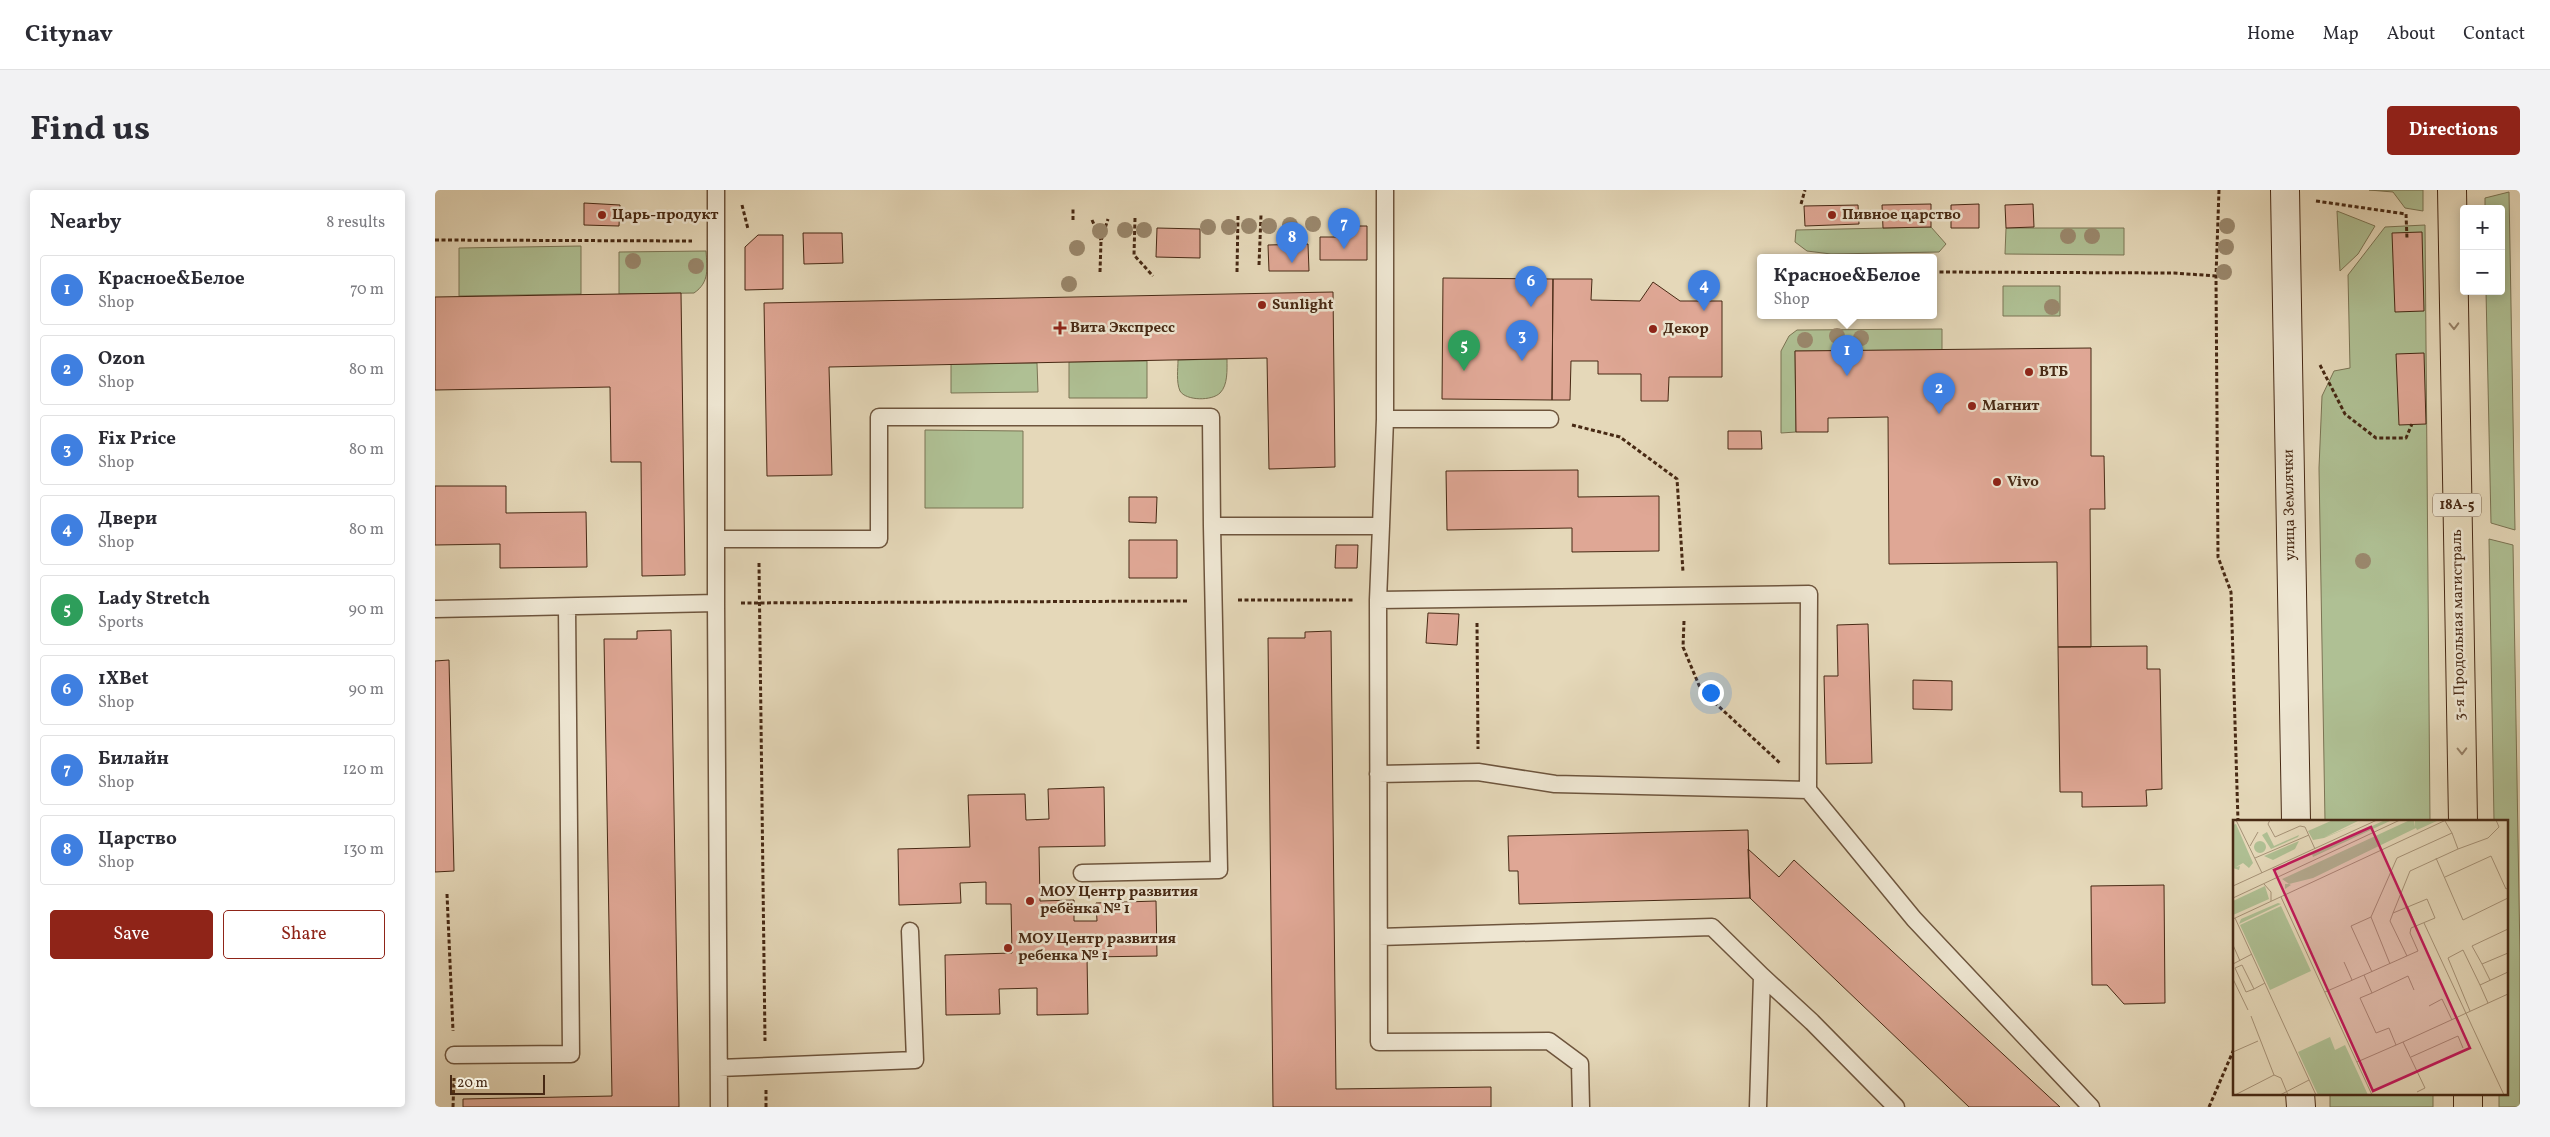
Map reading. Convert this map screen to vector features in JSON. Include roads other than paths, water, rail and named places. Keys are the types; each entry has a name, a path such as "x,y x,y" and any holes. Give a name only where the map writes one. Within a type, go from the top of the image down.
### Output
{"highway":[{"name":"3-я Продольная магистраль","path":"2452,190 2463,820"},
{"path":"2468,1094 2468,1107"}],"main road":[{"name":"улица Землячки","path":"2296,195 2296,820"},
{"path":"2300,1094 2301,1107"}],"lane":[{"path":"717,190 716,603 719,1107"},
{"path":"1385,190 1385,419 1377,600 1379,1042 1549,1040 1580,1064 1581,1107"},
{"path":"717,539 879,539 879,417 1211,417 1212,600 1219,870 1082,873"},
{"path":"1385,419 1550,419"},
{"path":"1212,526 1381,526"},
{"path":"1377,600 1809,594 1809,790 1914,919 2091,1107"},
{"path":"435,608 716,603"},
{"path":"454,1055 571,1054 567,607"},
{"path":"1378,774 1478,772 1555,784 1809,790"},
{"path":"1379,936 1712,927 1812,1022 1896,1107"},
{"path":"719,1068 915,1060 910,931"},
{"path":"1758,1107 1762,976"}],"place":[{"name":"Царь-продукт","path":"602,215"},
{"name":"Пивное царство","path":"1832,215"},
{"name":"Билайн","path":"1344,249"},
{"name":"Царство","path":"1292,263"},
{"name":"Sunlight","path":"1262,305"},
{"name":"1XBet","path":"1531,307"},
{"name":"Двери","path":"1704,311"},
{"name":"Вита Экспресс","path":"1060,328"},
{"name":"Декор","path":"1653,329"},
{"name":"Fix Price","path":"1522,361"},
{"name":"Lady Stretch","path":"1464,371"},
{"name":"ВТБ","path":"2029,372"},
{"name":"Красное&Белое","path":"1847,376"},
{"name":"Магнит","path":"1972,406"},
{"name":"Ozon","path":"1939,414"},
{"name":"Vivo","path":"1997,482"},
{"name":"МОУ Центр развития ребёнка № 1","path":"1030,901"},
{"name":"МОУ Центр развития ребенка № 1","path":"1008,948"}]}
